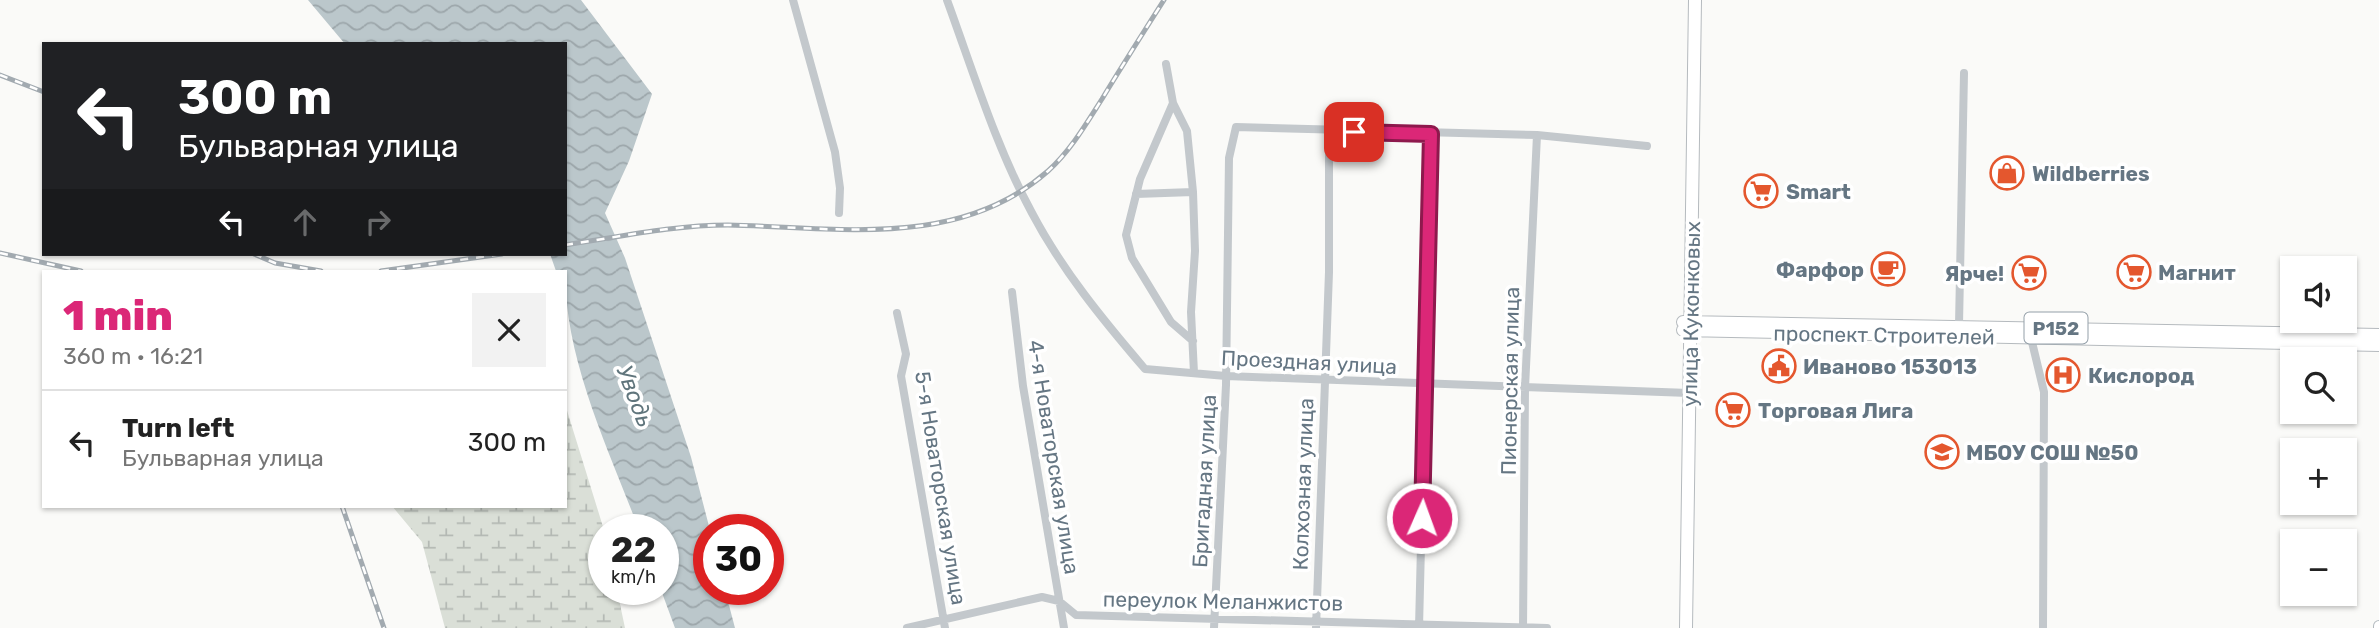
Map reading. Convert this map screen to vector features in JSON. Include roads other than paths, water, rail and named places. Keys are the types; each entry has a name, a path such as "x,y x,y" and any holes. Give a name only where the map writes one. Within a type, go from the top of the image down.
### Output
{"main road":[{"name":"улица Куконковых","path":"1679,628 1687,326 1690,40 1687,0"},
{"name":"улица Куконковых","path":"1690,40 1695,0"},
{"name":"проспект Строителей","path":"1687,326 1959,330 2379,345"},
{"name":"проспект Строителей","path":"2031,332 2379,335"},
{"name":"улица Куконковых","path":"1686,393 1686,628"}],"street":[{"path":"793,0 835,152 840,188 839,213"},
{"name":"Проездная улица","path":"947,0 1031,212 1078,285 1145,369 1226,376 1426,385 1686,393"},
{"path":"1166,64 1173,103 1187,131 1193,191 1194,373"},
{"path":"1959,330 1964,73"},
{"path":"1173,103 1136,194 1126,235 1132,258 1171,322 1193,341"},
{"name":"Бригадная улица","path":"1214,628 1226,376 1229,158 1236,127 1329,132"},
{"path":"1329,132 1536,135 1647,146"},
{"name":"Колхозная улица","path":"1316,624 1329,272 1329,132"},
{"path":"1419,626 1431,134"},
{"name":"Пионерская улица","path":"1523,628 1525,388 1536,135"},
{"path":"1136,194 1193,191"},
{"name":"4-я Новаторская улица","path":"1012,292 1023,386 1064,628"},
{"name":"5-я Новаторская улица","path":"897,313 906,354 901,376 944,624"},
{"path":"2031,332 2045,392 2043,628"},
{"name":"переулок Меланжистов","path":"908,628 944,624 1042,597 1059,601 1076,615 1214,618 1316,624 1547,628"}],"water":[{"name":"Уводь","path":"308,0 581,0 652,94 629,161 605,213 625,258 691,457 706,514 693,514 693,605 729,605 735,628 675,628 667,605 679,605 679,514 633,514 580,371 567,305 567,270 556,270 551,256 567,256 567,42 343,42"}],"railway":[{"path":"567,245 687,227 728,225 853,230 895,228 936,223 975,213 1013,196 1048,171 1064,154 1090,118 1164,0"},
{"path":"0,75 42,91"},
{"path":"0,253 76,270"},
{"path":"259,256 275,263 315,270"},
{"path":"388,270 488,256"},
{"path":"343,508 384,628"}],"place":[{"name":"Wildberries","path":"2007,173"},
{"name":"Smart","path":"1761,191"},
{"name":"Фарфор","path":"1888,269"},
{"name":"Магнит","path":"2134,272"},
{"name":"Ярче!","path":"2029,273"},
{"name":"Иваново 153013","path":"1779,366"},
{"name":"Кислород","path":"2063,375"},
{"name":"Торговая Лига","path":"1733,410"},
{"name":"МБОУ СОШ №50","path":"1942,452"}]}
